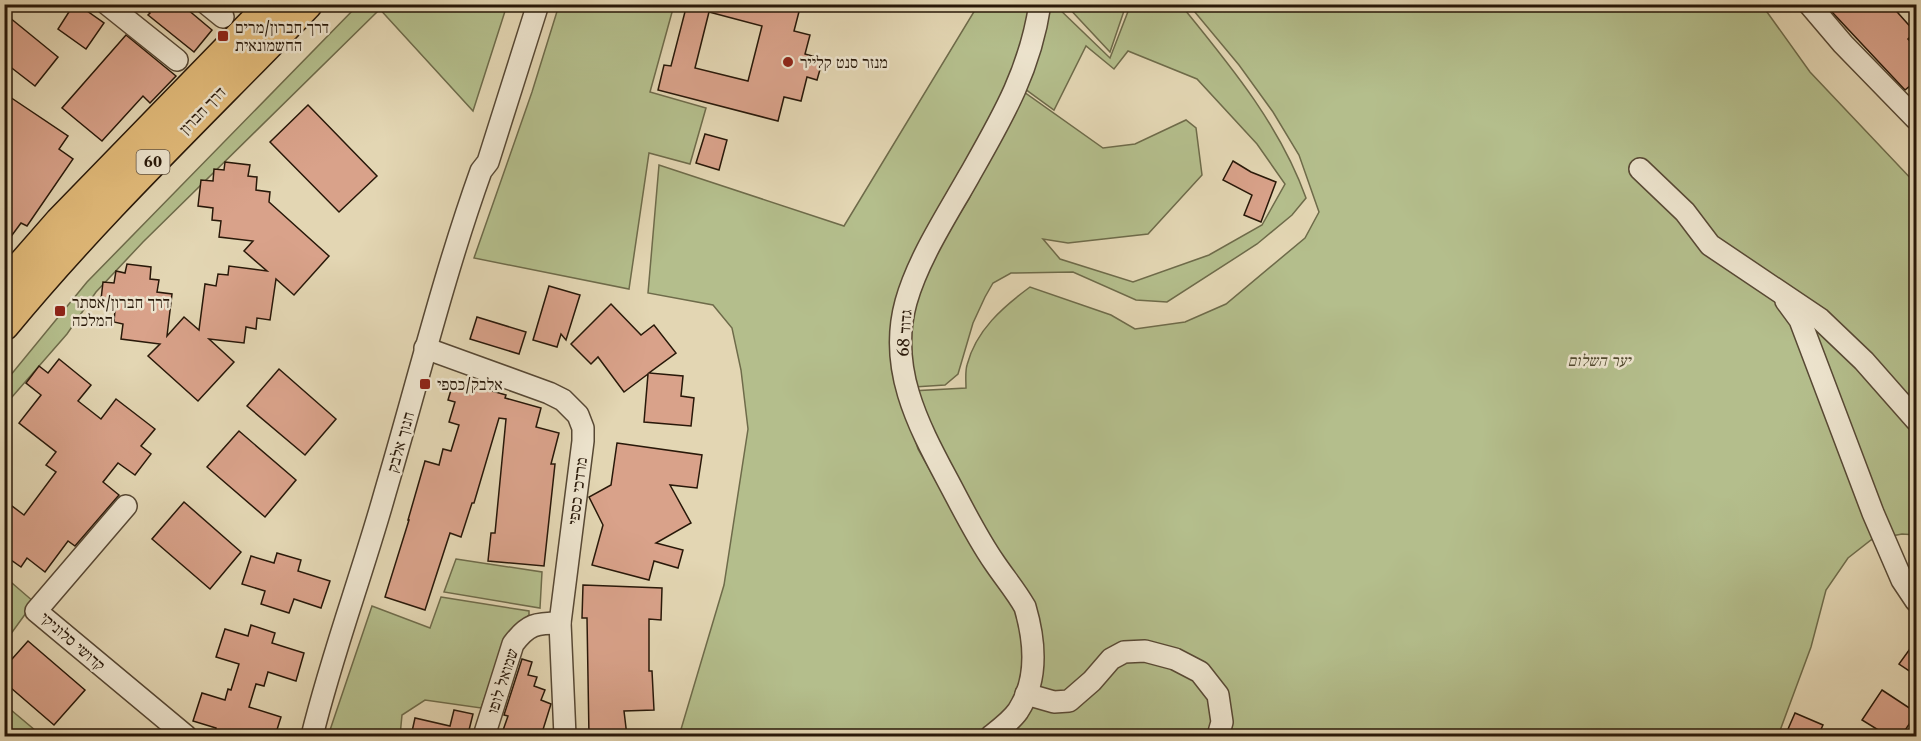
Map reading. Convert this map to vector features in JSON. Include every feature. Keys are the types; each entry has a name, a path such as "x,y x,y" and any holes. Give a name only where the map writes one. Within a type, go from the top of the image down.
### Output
{"highway":[{"name":"דרך חברון","path":"4,286 60,222 272,4"},
{"name":"דרך חברון","path":"4,325 55,266 198,113 307,4"}],"street":[{"path":"107,4 177,60"},
{"name":"חנוך אלבק","path":"481,171 478,153 524,4"},
{"name":"חנוך אלבק","path":"312,736 327,678 387,489 445,277 481,171 488,162 538,4"},
{"name":"גדוד 68","path":"1026,694 1033,670 1034,643 1025,607 974,530 917,419 902,372 900,331 906,301 932,242 1026,67 1040,4"},
{"path":"1809,4 1843,44 1917,119"},
{"path":"1640,169 1685,212 1710,245 1820,319 1864,361 1917,420"},
{"path":"1779,291 1800,320 1873,513 1902,580 1917,601"},
{"name":"מרדכי כספי","path":"425,348 549,393 571,406 578,415 583,435 582,466 560,623 565,736"},
{"name":"קדושי סלוניקי","path":"126,506 36,611 186,736"},
{"name":"שמואל לופו","path":"484,736 513,644 521,632 536,623 560,623"},
{"path":"991,736 1018,710 1026,694 1054,702 1069,701 1092,681 1111,659 1124,652 1145,651 1175,658 1200,672 1218,695 1222,722 1218,736"},
{"name":"חנוך אלבק","path":"304,736 327,678"}],"green space":[{"path":"358,5 372,5 378,11 143,242 96,292 67,334 5,405 5,382 87,282"},
{"path":"376,5 507,5 473,111"},
{"path":"559,5 674,5 650,92 706,108 690,164 649,153 629,289 474,258 532,92"},
{"path":"978,5 1055,5 1110,58 1129,9 1144,5 1181,5 1235,73 1268,120 1295,171 1306,198 1292,215 1257,244 1167,302 1136,300 1073,272 1011,273 993,283 985,297 973,323 958,374 945,385 914,387 904,331 916,294 936,250 969,199 1021,90 1103,148 1135,144 1186,120 1196,128 1202,175 1148,234 1068,243 1043,239 1060,259 1133,282 1209,255 1262,225 1285,184 1257,144 1197,79 1128,51 1114,69 1086,46 1054,110 1014,81 919,253 902,298 891,354 918,449 963,529 1015,600 1024,630 1027,652 1023,687 1015,702 983,736 679,736 724,585 748,429 741,370 732,328 713,305 648,293 659,165 844,226"},
{"path":"1066,5 1126,5 1110,52"},
{"name":"יער השלום","path":"1189,5 1762,5 1810,72 1916,184 1916,535 1902,534 1871,540 1848,558 1826,590 1811,647 1778,736 1003,736 1040,627 1000,562 911,391 966,388 967,365 977,341 992,320 1030,287 1111,315 1135,329 1185,322 1226,304 1305,238 1319,212 1299,155 1273,112 1239,65"},
{"path":"456,559 542,572 540,608 444,592"},
{"path":"5,577 34,602 5,642"},
{"path":"441,597 529,611 529,615 514,627 502,650 481,708 425,700 402,715 400,736 328,736 372,606 430,628"},
{"path":"5,705 42,736 5,736"}],"building":[{"path":"74,4 104,23 86,49 58,29"},
{"path":"139,4 181,4 212,30 194,52 148,15 150,13"},
{"name":"מנזר סנט קלייר","path":"687,4 801,4 794,31 810,35 805,54 823,59 817,80 807,77 801,101 784,97 778,121 658,90 664,65 671,66","holes":["709,12 762,26 748,81 695,68"]},
{"path":"1840,4 1890,4 1915,32 1908,39 1917,49 1917,80 1905,90 1832,12"},
{"path":"4,13 58,57 35,86 4,62"},
{"path":"126,35 176,76 150,103 143,96 102,141 62,108"},
{"path":"4,93 68,136 59,149 73,159 27,226 21,223 4,246"},
{"path":"308,105 377,176 339,212 270,142"},
{"path":"705,134 727,140 719,170 696,163"},
{"path":"1233,161 1251,172 1276,182 1261,222 1244,215 1252,195 1223,180"},
{"path":"225,162 250,165 248,176 257,177 256,190 270,192 269,202 329,256 294,295 276,279 270,320 257,318 256,329 246,327 244,343 209,339 234,362 198,401 148,356 160,344 121,339 123,324 114,322 115,310 100,308 103,282 114,283 116,271 125,273 127,264 151,267 150,279 159,280 157,292 172,294 167,336 184,317 199,330 205,284 216,286 218,274 228,275 229,266 267,271 244,251 253,241 219,237 221,221 212,220 213,208 198,206 201,180 213,181 214,169 224,170"},
{"path":"549,286 580,295 566,340 561,334 557,347 533,340"},
{"path":"611,304 641,335 654,325 676,353 649,373 683,376 681,396 694,398 691,426 644,422 648,374 624,392 598,357 591,364 571,344"},
{"path":"477,317 526,332 519,354 470,339"},
{"path":"59,359 91,385 78,401 101,419 116,399 155,429 141,446 151,454 135,475 118,463 103,482 119,495 75,546 68,541 45,572 27,558 21,567 4,555 4,540 10,532 4,528 4,500 24,515 56,472 46,465 56,452 19,423 41,395 26,383 39,366 48,373"},
{"path":"279,369 336,419 305,455 247,406"},
{"path":"454,380 541,408 536,427 559,433 551,464 555,464 544,566 488,561 491,533 495,533 506,419 499,418 474,503 472,503 461,537 450,533 425,610 385,597 425,461 439,465 443,449 451,451 459,425 449,422 455,402 448,400"},
{"path":"239,431 296,480 265,517 207,467"},
{"path":"617,443 702,455 697,488 670,485 691,523 656,543 683,550 678,568 654,561 649,580 592,565 603,525 589,497 611,485"},
{"path":"184,502 241,552 210,589 152,539"},
{"path":"277,553 301,560 298,571 330,581 321,608 294,599 289,613 261,604 265,591 242,584 251,556 274,563"},
{"path":"583,585 662,588 661,620 649,619 649,671 652,671 654,710 624,711 627,736 589,736 587,618 582,618"},
{"path":"251,625 275,633 272,643 304,653 296,681 268,672 264,686 256,684 249,707 281,717 275,736 214,736 216,728 193,721 202,693 225,700 228,689 231,690 239,664 216,657 225,629 248,636"},
{"path":"1917,639 1917,676 1899,664"},
{"path":"28,641 85,690 54,725 4,682 4,668"},
{"path":"522,659 532,662 528,675 537,677 534,686 545,690 541,700 551,704 541,736 501,736 508,716 504,715"},
{"path":"1882,690 1917,713 1901,736 1888,736 1862,720"},
{"path":"454,710 473,714 469,730 472,731 472,736 411,736 415,718 450,726"},
{"path":"1795,713 1823,725 1818,736 1785,736"}],"place":[{"name":"דרך חברון/מרים החשמונאית","path":"223,36"},
{"name":"מנזר סנט קלייר","path":"788,62"},
{"name":"דרך חברון/אסתר המלכה","path":"60,311"},
{"name":"אלבק/כספי","path":"425,384"}]}
